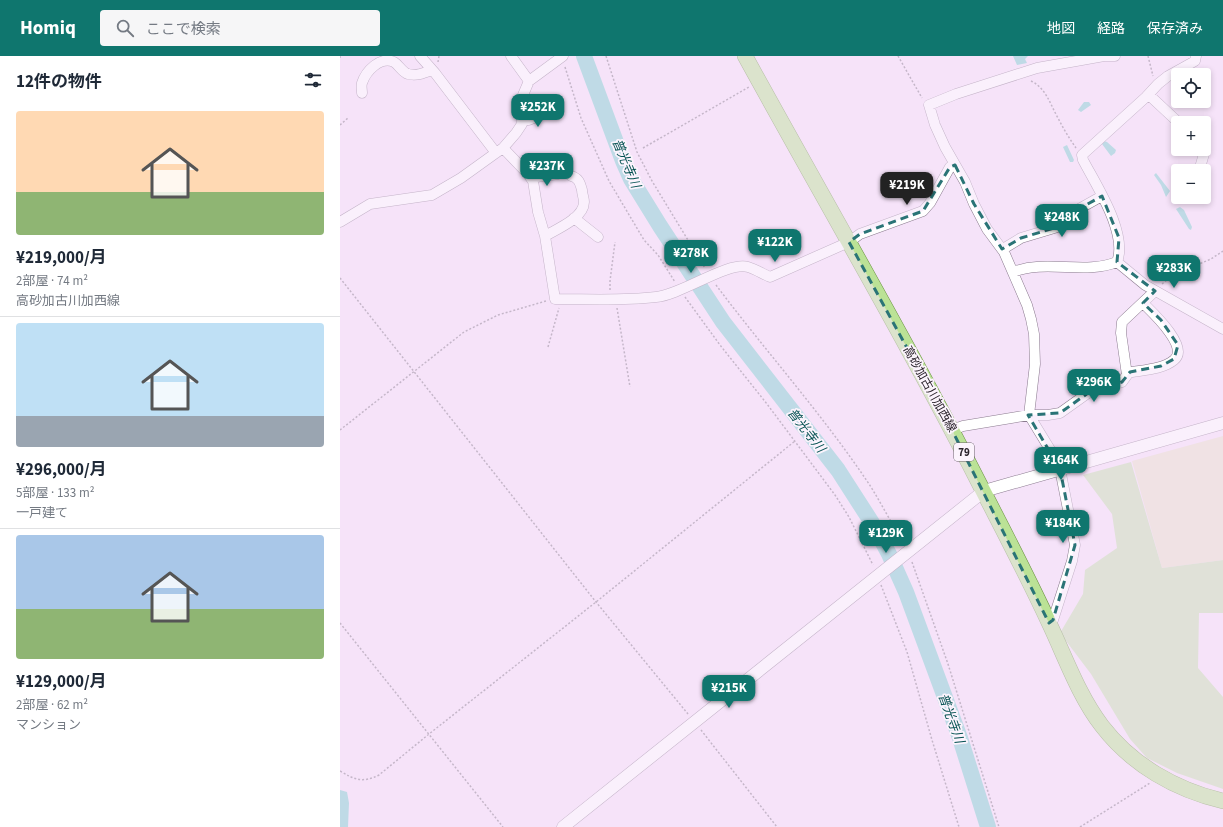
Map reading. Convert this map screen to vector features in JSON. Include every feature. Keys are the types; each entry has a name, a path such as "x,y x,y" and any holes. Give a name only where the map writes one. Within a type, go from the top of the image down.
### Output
{"main road":[{"name":"高砂加古川加西線","path":"745,56 952,430 1050,623 1078,687 1091,711 1103,728 1120,746 1133,758 1160,777 1189,791 1223,801"}],"street":[{"path":"420,56 500,150 532,179 558,299 658,297 682,290 734,267 747,266 770,277 849,242 860,234 923,211 930,203 950,167 955,165"},
{"path":"511,56 529,81"},
{"path":"1050,623 1053,620 1072,561 1075,545 1060,469 1054,456 1029,415 1035,364 1034,334 1027,305 1013,272 1002,249 987,229 935,125 929,105 956,94 1037,68 1104,56 1115,56"},
{"path":"1013,272 1037,267 1098,267 1117,262 1120,255 1117,228 1102,196 1082,160 1082,155 1158,84 1168,76 1195,61 1196,56"},
{"path":"340,222 370,204 432,195 461,178 500,150 516,133 522,124 523,95 529,81 562,57"},
{"path":"362,92 362,83 368,72 378,62 383,60 394,62 407,74 419,75 432,70"},
{"path":"1148,94 1172,116"},
{"path":"522,120 529,120 548,112"},
{"path":"1201,164 1203,156"},
{"path":"532,179 536,177 558,174"},
{"path":"545,236 565,225 583,210 584,203 579,181 576,177 572,176"},
{"path":"1002,249 1021,238 1062,226 1073,218 1077,210 1102,196"},
{"path":"574,218 598,237"},
{"path":"1117,262 1154,291 1223,329"},
{"path":"952,430 962,426 1029,415 1048,415 1060,412 1088,393 1122,382 1127,375 1121,333 1122,322 1154,291"},
{"path":"1126,373 1161,366 1174,359 1177,354 1178,345 1160,320 1143,303"},
{"path":"563,827 984,491 1223,423"}],"path":[{"path":"606,56 637,152 652,182 709,277 830,430 871,488 907,553 948,664 999,827"},
{"path":"898,56 921,98 929,105"},
{"path":"1148,56 1154,80 1158,84"},
{"path":"562,57 581,118 609,181 644,240 658,255 720,345 836,495 850,517 879,574 907,652 959,827"},
{"path":"1021,73 1022,76 1035,83 1048,96 1068,137 1082,155"},
{"path":"643,148 759,82"},
{"path":"340,125 348,118"},
{"path":"615,242 610,281 630,387"},
{"path":"1154,291 1173,275 1211,259 1223,251"},
{"path":"340,278 596,602 777,827"},
{"path":"340,430 464,332 498,315 558,299 560,304 548,347"},
{"path":"340,771 350,777 360,780 370,780 379,775 795,441"},
{"path":"340,623 503,827"},
{"path":"1080,827 1160,777"}],"highlighted area":[{"path":"955,165 974,204 1002,249 1021,238 1061,226 1077,210 1102,196 1119,238 1117,262 1155,291 1143,303 1161,320 1178,345 1174,359 1161,366 1130,372 1122,382 1088,393 1060,413 1028,415 1060,469 1075,545 1053,620 1049,623 952,430 849,242 860,234 923,211 950,167"}],"shaded area":[{"path":"1013,56 1028,56 1025,59 1027,63 1017,65"},
{"path":"1084,102 1089,102 1091,105 1081,112 1078,110"},
{"path":"1104,141 1116,150 1111,156 1102,144"},
{"path":"1067,145 1074,160 1073,162 1070,162 1063,147"},
{"path":"1156,173 1170,191 1166,197 1161,185 1154,175"},
{"path":"1180,207 1184,210 1192,227 1191,230 1176,209"},
{"path":"1223,436 1223,560 1162,568 1132,461"},
{"path":"1131,462 1162,568 1223,560 1223,613 1199,613 1198,668 1223,697 1223,789 1177,773 1147,758 1130,739 1091,674 1060,633 1083,594 1085,570 1117,548 1112,514 1083,475"},
{"path":"340,790 347,792 349,803 348,827 340,827"}],"waterway":[{"name":"普光寺川","path":"584,56 631,179 723,322 838,470 874,526 889,554 906,592 960,738 988,827"}]}
